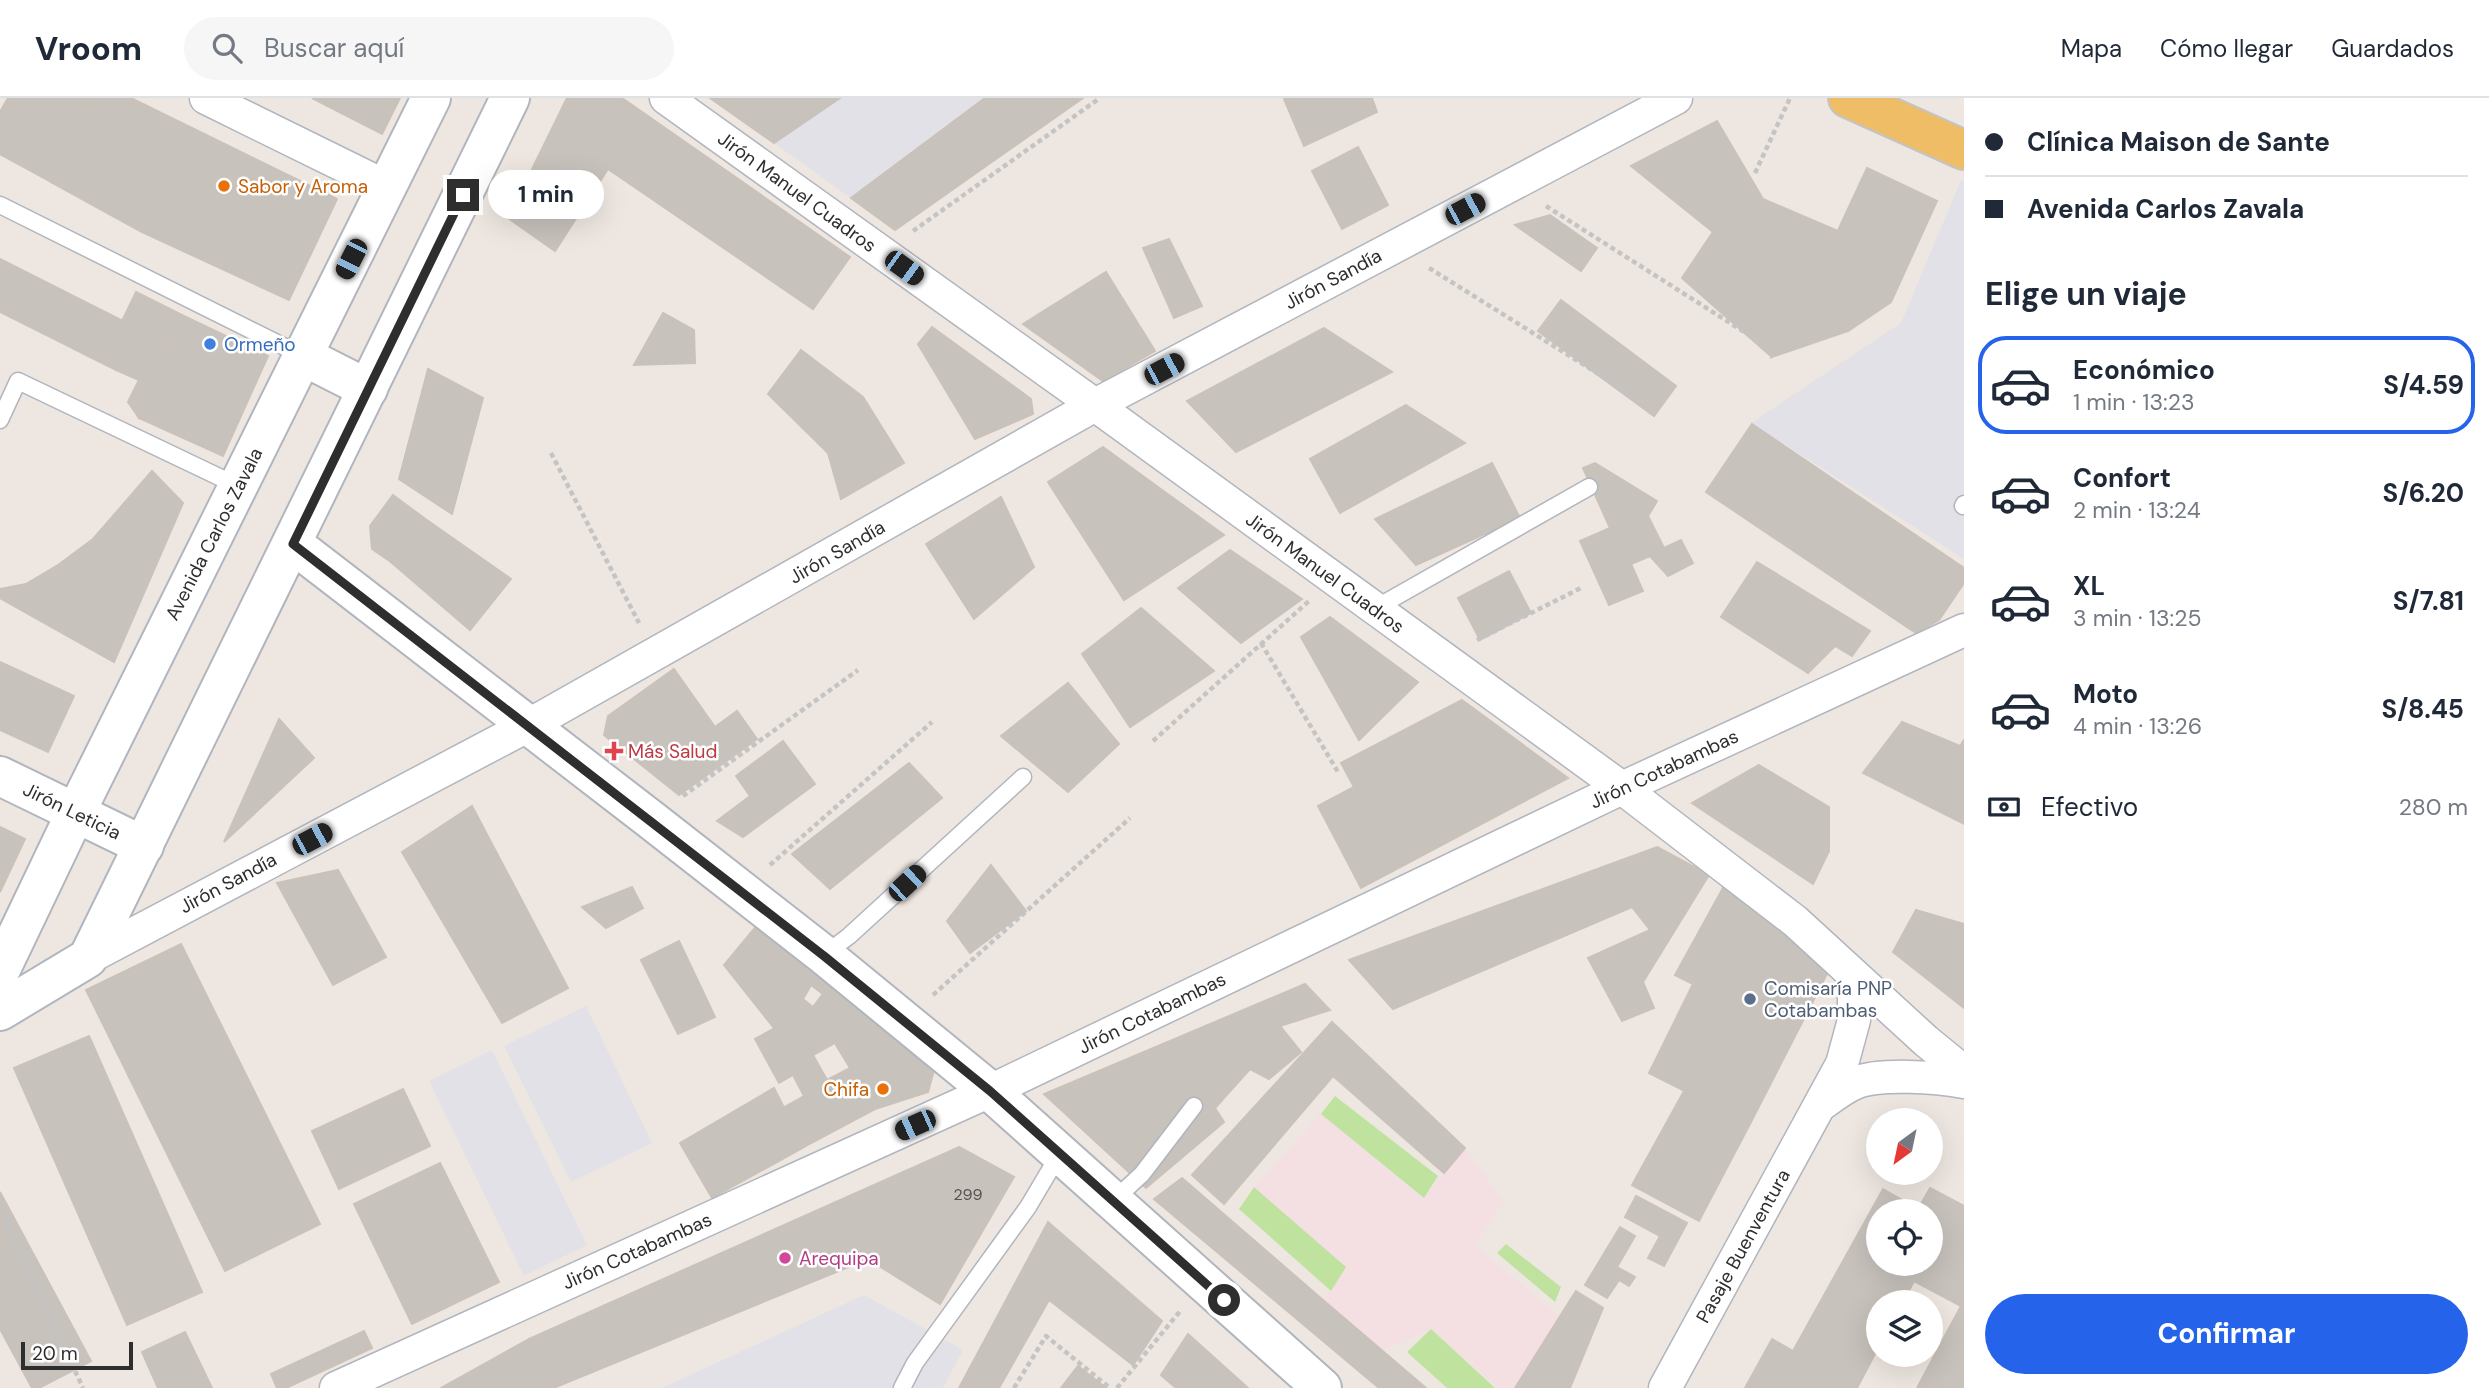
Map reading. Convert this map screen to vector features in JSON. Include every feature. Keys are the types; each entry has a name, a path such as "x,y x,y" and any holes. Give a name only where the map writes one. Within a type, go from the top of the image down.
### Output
{"main road":[{"name":"Avenida Carlos Zavala","path":"0,971 76,812 431,98"},
{"path":"88,958 510,98"},
{"path":"1848,98 1964,150"},
{"path":"303,355 368,389"},
{"path":"293,544 650,819 905,1021 990,1091 1322,1388"},
{"name":"Jirón Leticia","path":"0,776 144,846"},
{"name":"Jirón Sandía","path":"0,1011 88,958"}],"street":[{"path":"206,98 387,187"},
{"name":"Jirón Manuel Cuadros","path":"666,98 1095,405 1622,788 1795,920 1854,976 1964,1072"},
{"name":"Jirón Sandía","path":"88,958 529,725 1095,405 1676,98"},
{"name":"Jirón Cotabambas","path":"336,1388 990,1091 1622,788 1964,631"},
{"name":"Pasaje Buenventura","path":"1665,1388 1842,1064 1854,1020 1854,976"},
{"name":"Pasaje Buenventura","path":"1822,1104 1856,1083 1897,1077 1939,1078 1964,1082"}],"lane":[{"path":"0,205 303,355"},
{"path":"0,420 18,381 238,486"},
{"path":"1374,609 1588,487"},
{"path":"824,956 1023,777"},
{"path":"1113,1201 1142,1174 1194,1107"},
{"path":"902,1388 915,1363 1028,1207 1060,1153"}],"path":[{"path":"882,253 1100,98"},
{"path":"1755,173 1790,98"},
{"path":"1512,184 1760,342"},
{"path":"1394,247 1645,403"},
{"path":"551,453 655,655"},
{"path":"1153,741 1335,579"},
{"path":"1442,657 1583,587"},
{"path":"1261,643 1338,772"},
{"path":"650,819 859,670"},
{"path":"741,890 932,722"},
{"path":"905,1021 1130,817"},
{"path":"0,1209 83,1388"},
{"path":"1117,1388 1204,1282"},
{"path":"1014,1388 1046,1336 1110,1388"}],"shaded area":[{"path":"840,98 985,98 851,198 774,143"},
{"path":"1961,180 1964,182 1964,559 1751,423 1901,323"},
{"path":"586,1006 652,1143 571,1182 504,1046"},
{"path":"492,1050 587,1245 524,1276 429,1081"},
{"path":"1321,1114 1423,1198 1465,1148 1503,1201 1475,1245 1560,1317 1515,1388 1498,1388 1431,1329 1383,1351 1323,1300 1345,1267 1254,1187"},
{"path":"864,1295 963,1350 943,1388 662,1388"}],"green space":[{"path":"1335,1096 1438,1176 1424,1198 1321,1114"},
{"path":"1254,1187 1346,1267 1331,1291 1239,1209"},
{"path":"1506,1244 1561,1287 1555,1302 1497,1253"},
{"path":"1431,1329 1495,1388 1447,1388 1407,1352"}],"building":[{"path":"8,98 96,98 51,182 0,154 0,112"},
{"path":"96,98 131,98 192,128 142,232 51,182"},
{"path":"312,98 400,98 382,134"},
{"path":"567,98 622,98 850,257 813,309 608,169 555,251 508,218"},
{"path":"710,98 840,98 774,143"},
{"path":"985,98 1083,98 895,230 851,198"},
{"path":"1372,98 1377,112 1304,146 1284,99"},
{"path":"1717,121 1763,199 1838,231 1814,282 1848,331 1772,357 1816,302 1713,232 1631,166"},
{"path":"192,128 337,199 289,300 142,232"},
{"path":"1358,147 1388,205 1342,229 1312,171"},
{"path":"1867,168 1937,201 1891,302 1848,331 1814,282"},
{"path":"1550,215 1597,248 1581,271 1515,225"},
{"path":"1713,232 1816,302 1772,357 1682,278"},
{"path":"1169,239 1202,306 1174,318 1143,248"},
{"path":"0,259 105,312 84,354 0,312"},
{"path":"1106,272 1155,351 1103,381 1023,324"},
{"path":"136,292 186,317 172,346 122,321"},
{"path":"1561,300 1676,386 1654,416 1538,331"},
{"path":"105,312 137,328 116,370 84,354"},
{"path":"663,313 694,330 695,363 634,365"},
{"path":"186,317 268,356 223,456 139,418"},
{"path":"932,327 1031,399 1033,414 975,439 918,344"},
{"path":"137,328 172,346 139,418 128,402 139,380 116,370"},
{"path":"1324,328 1392,372 1236,452 1187,401"},
{"path":"801,350 863,397 904,463 841,499 828,453 768,394"},
{"path":"428,369 483,398 452,514 399,479"},
{"path":"1406,405 1465,443 1340,513 1310,459"},
{"path":"1752,424 1964,568 1964,583 1939,620 1916,633 1706,492"},
{"path":"1103,447 1224,535 1124,600 1048,482"},
{"path":"1492,463 1520,518 1416,565 1375,519"},
{"path":"1595,463 1657,501 1648,516 1664,548 1681,540 1693,563 1668,576 1650,556 1631,564 1643,591 1609,605 1580,541 1610,528 1583,468"},
{"path":"152,471 183,503 114,662 0,598 0,589 26,584 93,539"},
{"path":"393,495 424,518 391,562 372,549 370,526"},
{"path":"1001,497 1034,567 974,619 926,544"},
{"path":"424,518 511,579 470,630 391,562"},
{"path":"1230,550 1302,599 1241,643 1178,588"},
{"path":"1757,562 1870,631 1852,656 1835,646 1808,673 1721,617"},
{"path":"1509,571 1531,613 1480,640 1458,598"},
{"path":"1141,608 1214,671 1130,727 1082,654"},
{"path":"1330,617 1418,682 1359,740 1301,637"},
{"path":"0,662 74,696 48,752 0,730"},
{"path":"674,669 715,727 737,711 757,739 679,795 604,735 608,716"},
{"path":"1068,683 1119,744 1068,792 1001,736"},
{"path":"1462,700 1568,778 1361,888 1318,806 1354,787 1341,763"},
{"path":"279,719 314,758 224,842"},
{"path":"1902,722 1960,746 1964,740 1964,824 1863,773"},
{"path":"783,741 815,784 743,837 717,821 750,796 736,776"},
{"path":"909,763 942,798 830,889 792,854"},
{"path":"1759,765 1829,807 1829,851 1813,884 1692,803"},
{"path":"472,806 568,988 502,1023 402,852"},
{"path":"0,827 25,839 0,892"},
{"path":"1657,847 1709,875 1643,982 1654,1008 1622,1021 1588,958 1650,930 1632,907 1393,1009 1349,960"},
{"path":"991,865 1026,911 970,953 947,921"},
{"path":"338,870 386,957 333,985 277,883"},
{"path":"632,887 643,908 606,928 582,907"},
{"name":"Comisaría PNP Cotabambas","path":"1723,888 1830,968 1750,1124 1649,1073 1693,984 1675,975"},
{"path":"1916,910 1964,924 1964,1008 1893,952"},
{"path":"759,923 832,982 823,994 811,985 803,999 813,1007 774,1028 724,965"},
{"path":"679,941 715,1017 678,1034 641,960"},
{"path":"181,944 320,1224 225,1271 86,990"},
{"path":"832,982 936,1063 928,1092 875,1109 813,1007"},
{"path":"1305,984 1330,1010 1280,1026 1301,1052 1269,1079 1250,1069 1215,1108 1224,1122 1146,1188 1044,1094"},
{"path":"813,1007 835,1043 813,1055 827,1080 850,1068 875,1109 804,1147 783,1108 804,1096 793,1075 779,1083 755,1039"},
{"path":"1332,1022 1465,1148 1444,1173 1333,1076 1224,1204 1192,1175"},
{"path":"89,1036 202,1292 127,1325 14,1068"},
{"path":"774,1088 804,1147 712,1198 680,1143"},
{"path":"403,1089 430,1146 339,1189 312,1131"},
{"path":"1684,1091 1750,1124 1699,1221 1632,1185"},
{"path":"959,1147 1014,1177 940,1304 868,1259 556,1387 529,1339"},
{"path":"440,1163 499,1282 412,1324 354,1204"},
{"path":"1182,1178 1426,1388 1379,1388 1154,1199"},
{"path":"1930,1188 1964,1206 1964,1388 1917,1388 1928,1367 1943,1367 1943,1340 1961,1306 1943,1296 1943,1290 1931,1290 1914,1281 1909,1290 1866,1290 1868,1367 1857,1388 1745,1388 1772,1339 1793,1351 1866,1220 1866,1276 1943,1276 1943,1199 1924,1199"},
{"path":"1883,1189 1900,1199 1877,1199"},
{"path":"0,1192 91,1361 39,1388 32,1388 0,1329"},
{"path":"1636,1196 1687,1223 1664,1266 1648,1258 1660,1236 1625,1217"},
{"path":"1048,1222 1162,1321 1133,1365 1049,1300 999,1388 959,1388"},
{"path":"1620,1227 1635,1236 1617,1267 1635,1277 1629,1286 1619,1280 1607,1298 1585,1285"},
{"path":"1576,1291 1603,1308 1570,1388 1515,1388"},
{"path":"364,1331 372,1348 286,1388 277,1388 271,1374"},
{"path":"185,1332 212,1388 158,1388 142,1352"},
{"path":"1188,1334 1248,1388 1176,1388 1161,1375"},
{"path":"529,1339 555,1388 441,1388"},
{"path":"1078,1366 1106,1388 1061,1388"}],"place":[{"name":"Sabor y Aroma","path":"224,186"},
{"name":"Ormeño","path":"210,344"},
{"name":"Más Salud","path":"614,751"},
{"name":"Comisaría PNP Cotabambas","path":"1750,999"},
{"name":"Chifa","path":"883,1089"},
{"name":"Arequipa","path":"785,1258"}],"route":[{"path":"463,195 293,544 824,956 990,1091 1224,1300"}]}
